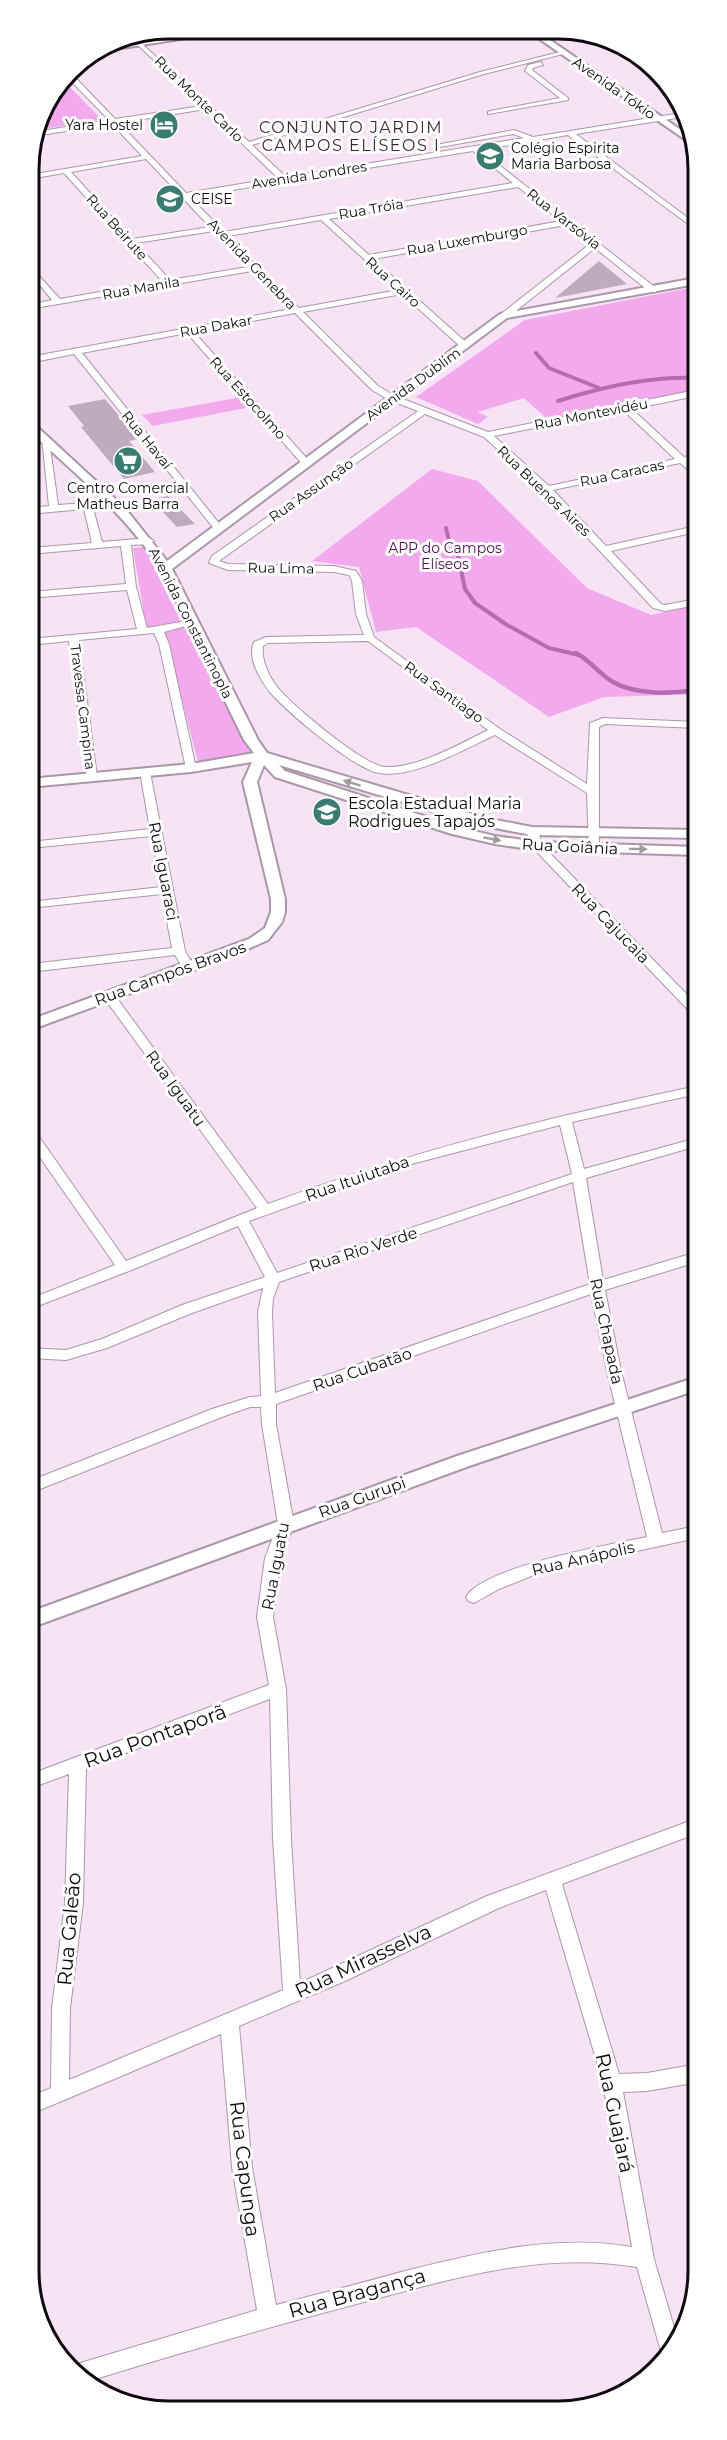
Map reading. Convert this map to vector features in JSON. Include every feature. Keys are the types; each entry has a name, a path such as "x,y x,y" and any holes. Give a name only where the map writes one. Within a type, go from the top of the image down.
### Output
{"street":[{"path":"127,46 162,39"},
{"name":"Avenida Tókio","path":"543,39 684,136"},
{"name":"Rua Monte Carlo","path":"140,44 284,179"},
{"path":"490,113 564,100 565,98 531,74 527,68 567,56"},
{"path":"246,145 482,73 567,56"},
{"name":"Avenida Genebra","path":"74,80 254,268 375,388 392,398"},
{"path":"44,133 208,107"},
{"name":"Avenida Londres","path":"186,195 677,116"},
{"path":"440,145 514,132 532,139"},
{"path":"571,134 688,222"},
{"name":"Rua Varsóvia","path":"476,148 653,290"},
{"path":"39,175 147,157"},
{"name":"Rua Beirute","path":"66,171 168,283"},
{"name":"Rua Tróia","path":"130,242 323,218 520,184"},
{"name":"Rua Cairo","path":"323,218 465,346"},
{"name":"Rua Luxemburgo","path":"366,258 567,222"},
{"path":"504,316 596,243"},
{"name":"Rua Manila","path":"39,305 254,268"},
{"path":"39,279 58,302"},
{"name":"Avenida Dublim","path":"166,568 504,316 688,283"},
{"name":"Rua Dakar","path":"39,358 403,291"},
{"name":"Rua Estocolmo","path":"189,331 307,464"},
{"name":"Rua Havaí","path":"76,351 219,530"},
{"name":"Rua Montevidéu","path":"486,435 688,395"},
{"name":"Rua Buenos Aires","path":"392,398 486,435 547,489 657,606 665,608 688,604"},
{"path":"625,407 688,465"},
{"name":"Rua Assunção","path":"228,567 216,564 214,558 424,411"},
{"name":"Avenida Constantinopla","path":"39,434 112,503 149,542 166,568 251,740 262,756"},
{"path":"45,440 54,509"},
{"name":"Rua Caracas","path":"547,489 688,459"},
{"path":"39,510 112,503"},
{"path":"88,506 98,546"},
{"path":"603,550 688,531"},
{"path":"39,550 149,542"},
{"path":"126,544 131,587 142,630"},
{"name":"Rua Lima","path":"228,567 348,570 356,575 361,614 370,638"},
{"path":"39,594 131,587"},
{"path":"39,641 158,630 192,623"},
{"path":"158,630 164,644 191,768"},
{"name":"Travessa Campina","path":"74,637 92,777"},
{"path":"370,638 277,640 261,642 256,649 264,673 274,690 333,739 374,769 410,767 496,731"},
{"name":"Rua Santiago","path":"370,638 496,731 592,792"},
{"path":"595,848 592,792 594,725 603,721 688,725"},
{"path":"39,782 191,768 262,756"},
{"name":"Rua Goiânia","path":"262,756 484,822 532,831 688,834"},
{"name":"Rua Goiânia","path":"262,756 280,774 457,831 537,846 688,851"},
{"name":"Rua Campos Bravos","path":"39,1022 251,943 266,935 278,921 278,899 251,788 251,776 262,756"},
{"name":"Rua Iguaraci","path":"145,772 179,951 188,967"},
{"name":"Rua Cajucaia","path":"532,831 537,846 688,1003"},
{"path":"39,844 157,832"},
{"path":"39,904 168,890"},
{"path":"39,967 179,951"},
{"name":"Rua Iguatu","path":"109,996 265,1210"},
{"name":"Rua Ituiutaba","path":"39,1301 265,1210 411,1160 496,1135 688,1092"},
{"name":"Rua Chapada","path":"565,1119 579,1177 597,1287 614,1371 656,1542"},
{"name":"Rua Rio Verde","path":"39,1354 66,1355 107,1343 187,1309 273,1279 640,1157 688,1144"},
{"path":"39,1147 124,1268"},
{"path":"242,1220 273,1279"},
{"name":"Rua Cubatão","path":"39,1483 217,1413 250,1402 268,1401 597,1287 688,1260"},
{"name":"Rua Iguatu","path":"273,1279 266,1299 268,1401 272,1447 286,1524 273,1558 265,1617 278,1689 282,1839 292,1993"},
{"name":"Rua Gurupi","path":"39,1617 286,1524 463,1461 688,1386"},
{"name":"Rua Anápolis","path":"474,1597 501,1581 542,1565 688,1534"},
{"name":"Rua Pontaporã","path":"39,1777 78,1765 278,1689"},
{"name":"Rua Galeão","path":"60,2093 60,2008 74,1903 78,1765"},
{"name":"Rua Mirasselva","path":"39,2102 339,1975 457,1917 688,1829"},
{"name":"Rua Guajará","path":"552,1880 612,2083 644,2259 668,2340"},
{"name":"Rua Capunga","path":"229,2020 242,2167 268,2316"},
{"path":"612,2083 647,2082 688,2075"},
{"name":"Rua Bragança","path":"87,2371 268,2316 483,2261 534,2254 604,2252 644,2259"}],"green space":[{"path":"69,86 102,120 45,129 52,111"},
{"path":"688,289 688,393 547,419 524,398 478,412 488,417 478,424 416,397 525,320"},
{"path":"242,397 251,407 153,426 142,415"},
{"name":"APP do Campos Elíseos","path":"432,469 478,481 587,588 651,615 688,607 688,694 604,697 549,717 416,627 376,632 359,567 312,561"},
{"path":"144,547 183,626 189,626 255,761 199,766 164,630 147,632 133,548"}],"building":[{"path":"599,261 627,284 555,298"},
{"path":"105,399 138,439 129,441 155,472 124,479 81,427 84,426 68,406"},
{"path":"168,496 195,524 177,527 151,500"}],"waterway":[{"path":"536,353 549,368 599,388"},
{"path":"558,401 626,384 688,378"},
{"path":"446,528 449,541 457,551 465,589 475,603 507,625 549,648 579,655"},
{"path":"576,653 608,679 622,686 654,692 688,691"}],"place":[{"name":"Yara Hostel","path":"164,125"},
{"name":"Colégio Espirita Maria Barbosa","path":"490,156"},
{"name":"CEISE","path":"170,199"},
{"name":"Centro Comercial Matheus Barra","path":"128,461"},
{"name":"Escola Estadual Maria Rodrigues Tapajós","path":"327,812"}],"district":[{"name":"CONJUNTO JARDIM CAMPOS ELÍSEOS I","path":"351,136"}]}
